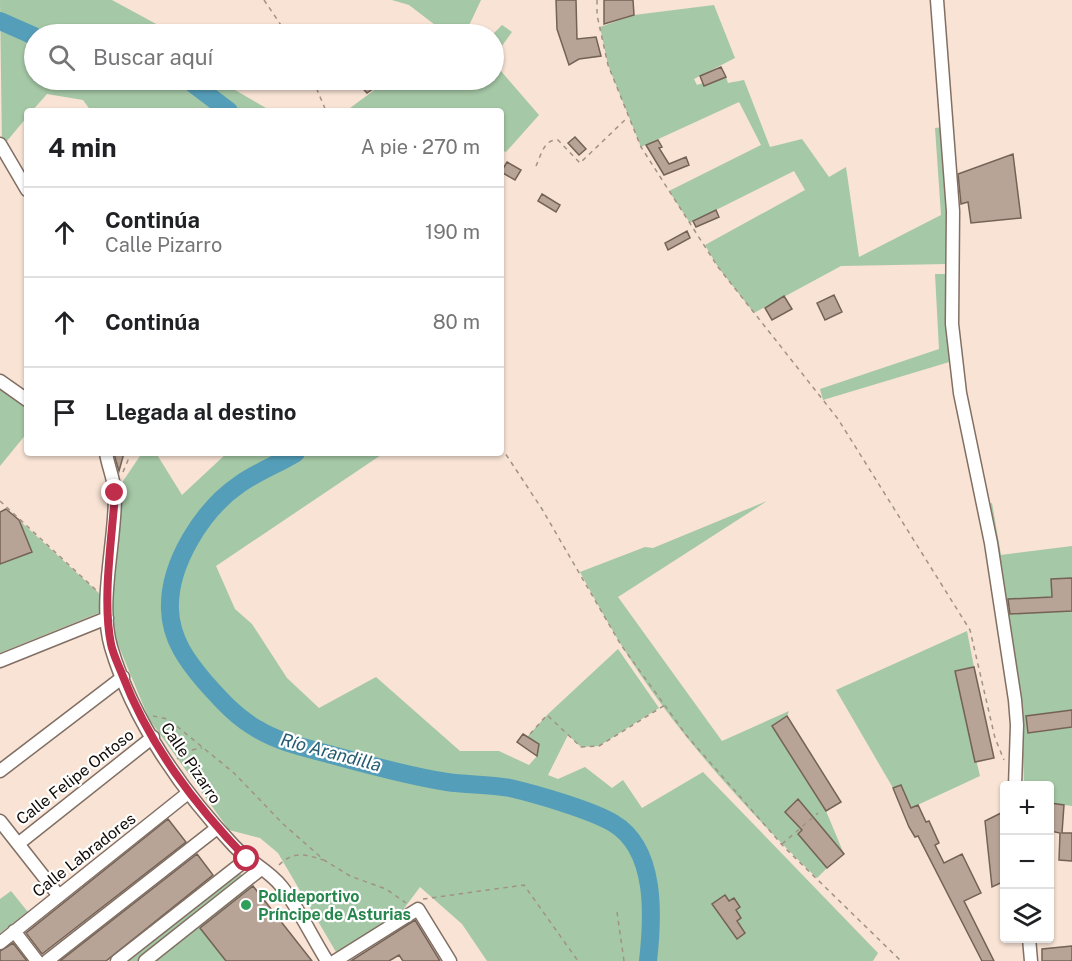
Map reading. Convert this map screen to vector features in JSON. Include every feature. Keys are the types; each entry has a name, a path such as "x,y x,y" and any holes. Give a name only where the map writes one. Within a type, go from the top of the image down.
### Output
{"street":[{"path":"937,0 953,211 952,324 960,393 991,543 1015,700 1017,725 1015,781"},
{"path":"0,144 24,185"},
{"path":"0,381 24,398"},
{"name":"Calle Pizarro","path":"105,456 115,493 107,618 111,646 123,677 153,737 188,793 247,859 283,887 327,961"},
{"path":"0,661 107,618"},
{"path":"0,771 123,677"},
{"name":"Calle Felipe Ontoso","path":"18,844 153,737"},
{"name":"Calle Labradores","path":"0,942 188,793"},
{"path":"0,821 59,896"},
{"path":"47,961 217,828"},
{"path":"117,961 247,859"},
{"path":"145,961 265,871"},
{"path":"335,961 418,909 450,961"},
{"path":"14,931 38,961"},
{"path":"1029,943 1031,961"}],"path":[{"path":"264,0 280,24"},
{"path":"597,0 597,15 608,65 641,147 718,267 838,419 970,630 995,738 1006,767"},
{"path":"317,90 325,108"},
{"path":"536,166 548,142 552,140 558,140 579,163 628,118"},
{"path":"504,451 542,508 621,645 720,777 782,845 901,961"},
{"path":"0,501 102,596"},
{"path":"530,734 547,715 581,747 599,746 664,705"},
{"path":"141,714 168,719 234,773 282,823 324,860 350,876 386,889 411,906"},
{"path":"170,765 186,751 203,748"},
{"path":"782,845 818,813"},
{"path":"265,871 287,857 301,854 324,860"},
{"path":"421,899 524,885 578,961"},
{"path":"617,912 624,961"}],"green space":[{"path":"0,0 112,0 156,24 24,24 24,90 235,90 266,108 89,108 83,100 47,94 35,108 24,108 24,121 2,147"},
{"path":"392,0 481,0 470,24 434,24 409,5"},
{"path":"714,5 735,58 694,79 697,85 703,83 705,86 726,77 728,83 744,80 770,147 802,139 829,177 846,167 859,257 941,215 935,128 942,127 949,212 947,264 841,266 754,313 718,267 705,245 805,190 794,171 690,223 669,191 761,145 739,102 641,147 608,65 600,27 634,15"},
{"path":"504,26 512,32 504,43"},
{"path":"504,75 539,115 506,152 504,151 504,108 350,108 374,90 504,90"},
{"path":"935,274 947,274 956,360 823,400 820,389 939,349"},
{"path":"0,381 24,398 24,437 0,466"},
{"path":"140,456 158,456 182,495 224,456 380,456 216,566 235,609 252,624 287,678 319,708 376,677 460,751 499,751 529,765 537,756 539,744 527,737 547,715 618,649 659,708 599,746 581,747 568,735 548,775 558,779 585,767 612,788 623,780 642,808 703,772 878,953 873,961 487,961 462,924 420,887 391,926 336,952 278,853 260,838 229,830 149,719 107,618 115,493"},
{"path":"767,501 618,597 722,741 789,711 787,716 773,726 826,811 844,854 814,820 798,834 827,868 817,878 737,796 686,737 640,674 580,572 645,547 653,548"},
{"path":"992,503 1001,555 1072,546 1072,578 1052,579 1052,597 1008,600 1010,614 1072,611 1072,710 1026,716 1029,733 1072,727 1072,806 1054,804 1054,781 1024,781 1022,725 988,504"},
{"path":"19,520 102,596 101,612 0,653 0,564 31,552"},
{"path":"967,631 974,667 955,671 980,776 911,808 901,785 893,788 836,690"},
{"path":"239,873 242,875 242,880 139,961 124,961"},
{"name":"Polideportivo Príncipe de Asturias","path":"251,884 312,961 155,961"},
{"path":"11,891 28,912 0,933 0,899"}],"building":[{"path":"556,0 576,0 577,39 596,37 601,56 579,59 569,65 557,29"},
{"path":"604,0 633,0 634,15 604,24"},
{"path":"721,67 726,77 704,86 700,76"},
{"path":"575,137 586,149 579,155 568,143"},
{"path":"658,140 662,147 659,148 669,164 686,157 689,165 664,175 646,145"},
{"path":"1013,154 1021,218 971,223 968,202 961,204 958,174"},
{"path":"507,162 521,170 515,180 504,174"},
{"path":"542,194 560,205 556,212 538,201"},
{"path":"716,210 719,217 696,227 693,221"},
{"path":"687,231 690,238 668,250 665,243"},
{"path":"834,295 842,312 825,320 817,303"},
{"path":"784,296 792,309 772,320 765,308"},
{"path":"115,456 123,456 119,471"},
{"path":"6,509 19,520 32,552 0,564 0,512"},
{"path":"1072,578 1072,611 1010,614 1008,599 1052,597 1051,579"},
{"path":"974,667 994,758 975,762 955,671"},
{"path":"1072,710 1072,727 1028,733 1026,716"},
{"path":"787,716 841,802 826,811 772,726"},
{"path":"523,734 539,744 537,756 517,742"},
{"path":"901,785 911,808 918,805 926,822 929,821 939,843 935,845 944,863 962,854 981,893 964,901 994,961 982,961 918,836 915,837 909,827 893,788"},
{"path":"798,799 844,854 827,868 798,834 802,830 785,812"},
{"path":"1054,804 1064,805 1062,833 1072,833 1072,861 1059,860 1060,833 1054,832"},
{"path":"1000,814 1000,883 992,887 985,821"},
{"path":"168,819 186,842 42,954 26,933"},
{"path":"197,854 213,875 106,961 60,961"},
{"name":"Polideportivo Príncipe de Asturias","path":"253,886 312,961 226,961 200,928"},
{"path":"725,895 729,901 734,898 740,907 736,910 741,918 737,921 745,933 737,939 712,904"},
{"path":"415,920 440,961 403,961 399,955 389,961 351,961"},
{"path":"13,943 27,961 0,961 0,951"},
{"path":"1072,946 1072,961 1042,961 1042,949"}],"waterway":[{"name":"Río Arandilla","path":"0,21 24,32"},
{"name":"Río Arandilla","path":"201,90 225,108"},
{"name":"Río Arandilla","path":"291,456 247,480 226,495 213,508 190,539 175,574 170,610 173,631 186,658 223,702 236,714 267,735 418,777 521,791 578,808 613,823 638,849 645,866 651,905 648,961"}],"place":[{"name":"Polideportivo Príncipe de Asturias","path":"246,905"}],"route":[{"path":"115,493 107,618 111,646 126,685 162,754 188,793 247,859"}]}
